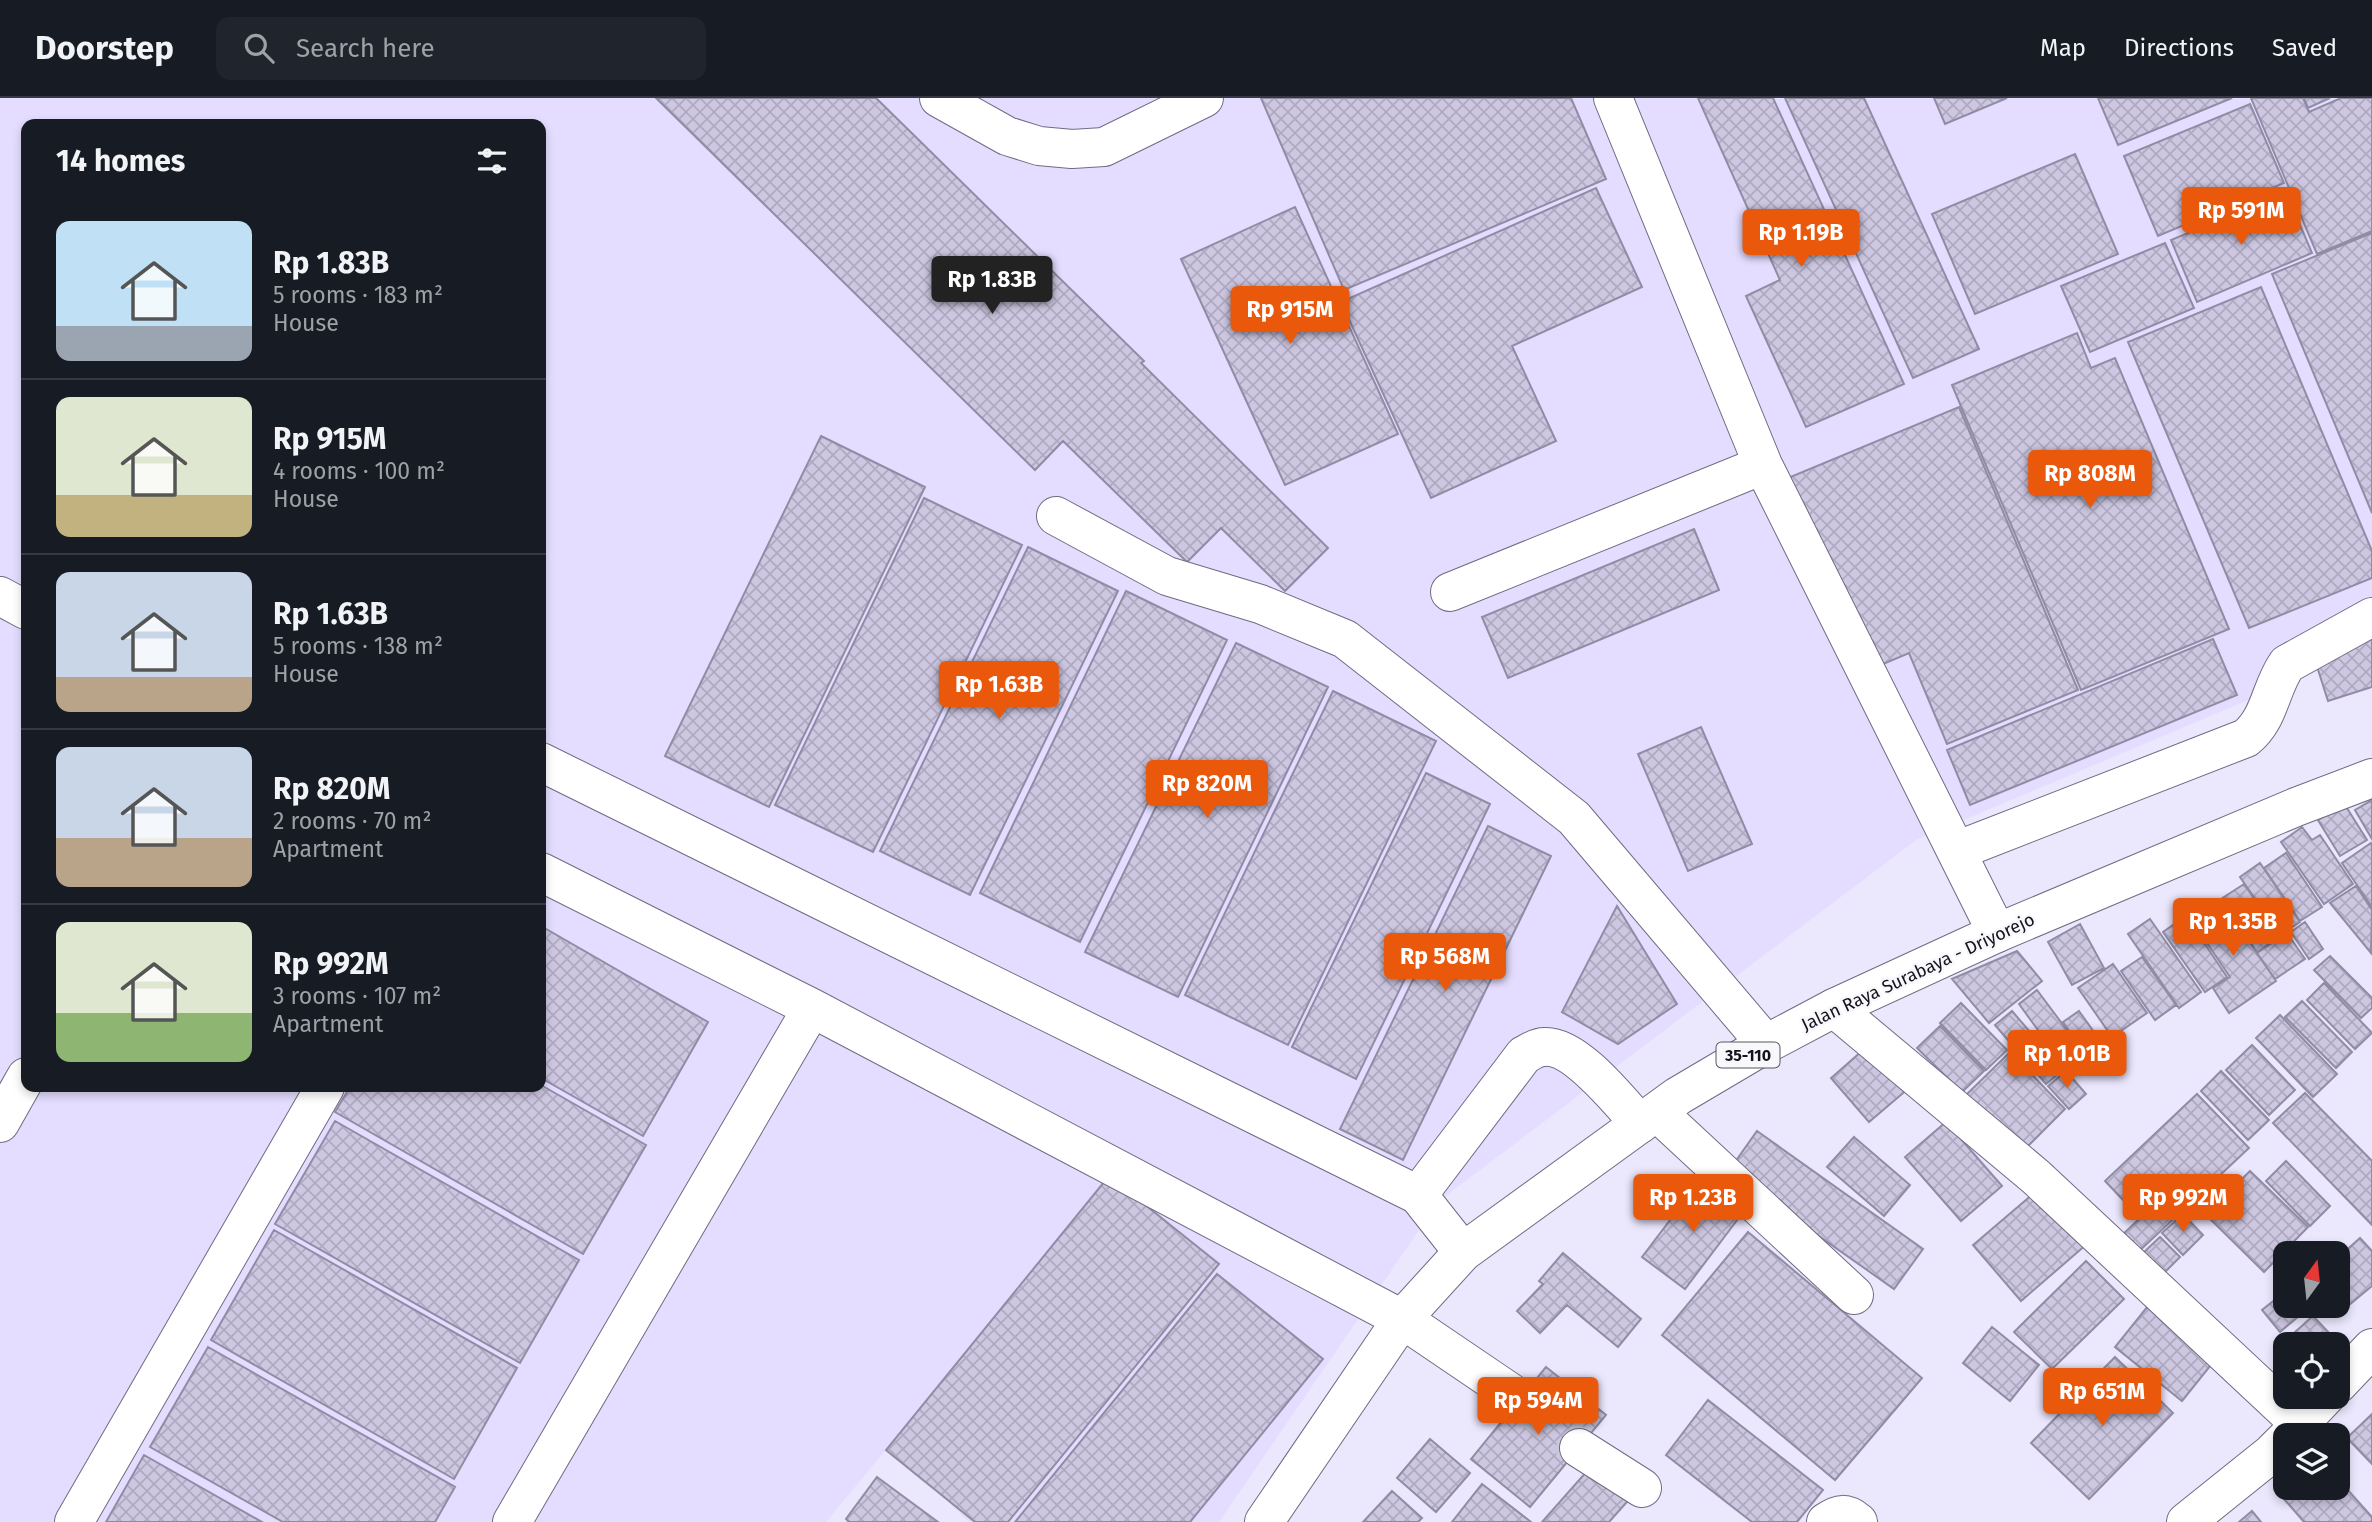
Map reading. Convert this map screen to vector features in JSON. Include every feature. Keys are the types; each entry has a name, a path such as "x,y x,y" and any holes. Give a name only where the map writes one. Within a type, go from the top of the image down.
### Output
{"main road":[{"path":"939,98 1007,136 1039,146 1072,149 1104,147 1204,98"},
{"path":"1613,98 1763,465 1997,933"},
{"path":"1450,592 1763,465"},
{"path":"1056,516 1167,576 1260,604 1345,639 1574,818 1766,1044"},
{"path":"0,596 21,607"},
{"path":"1956,851 2246,738 2257,729 2264,717 2279,675 2287,664 2372,617"},
{"path":"546,764 1418,1195 1463,1252"},
{"name":"Jalan Raya Surabaya - Driyorejo","path":"1264,1522 1402,1319 1463,1252 1678,1096 1834,1008 1997,933 2295,807 2372,778"},
{"path":"546,875 811,1008 1402,1319 1520,1399"},
{"path":"512,1522 811,1008"},
{"path":"1834,1008 2036,1177 2282,1423"},
{"path":"1418,1195 1524,1055 1543,1047 1563,1049 1648,1118 1854,1295"},
{"path":"0,1123 21,1086"},
{"path":"74,1522 322,1092"},
{"path":"2350,1371 2372,1348"},
{"path":"2301,1423 2314,1409"},
{"path":"1579,1448 1642,1488"},
{"path":"2186,1522 2273,1452"},
{"path":"1826,1522 1838,1514 1847,1514 1858,1522"}],"shaded area":[{"path":"0,98 2372,98 2372,648 1916,840 1439,1201 1219,1522 969,1522 889,1446 826,1522 0,1522"}],"building":[{"path":"656,98 876,98 1144,361 1141,363 1328,548 1285,591 1221,528 1187,562 1063,441 1035,470"},
{"path":"1261,98 1571,98 1606,179 1344,290"},
{"path":"1698,98 1773,98 1904,384 1806,427 1746,296 1780,280"},
{"path":"1785,98 1864,98 1979,349 1913,378"},
{"path":"1934,98 2007,98 1945,124"},
{"path":"2098,98 2232,98 2118,145"},
{"path":"2251,98 2303,98 2309,112 2341,98 2372,98 2372,231 2317,254"},
{"path":"2304,98 2330,98 2308,108"},
{"path":"2250,104 2284,183 2158,236 2124,156"},
{"path":"2075,154 2118,254 1975,314 1932,214"},
{"path":"1596,188 1642,287 1512,346 1556,441 1431,498 1341,302"},
{"path":"2286,192 2312,253 2197,302 2171,240"},
{"path":"1295,207 1398,434 1285,485 1181,259"},
{"path":"2372,233 2372,513 2272,274"},
{"path":"2165,243 2194,308 2090,352 2061,286"},
{"path":"2261,287 2372,551 2372,578 2249,628 2128,342"},
{"path":"2077,333 2091,368 2115,358 2229,629 2081,690 1952,385"},
{"path":"1959,407 2078,690 1947,744 1909,653 1869,670 1788,478"},
{"path":"821,436 925,487 769,807 665,756"},
{"path":"924,498 1022,545 873,852 775,805"},
{"path":"1694,529 1719,590 1508,678 1482,617"},
{"path":"1028,547 1118,591 970,895 880,851"},
{"path":"1126,591 1227,640 1080,942 980,893"},
{"path":"2213,639 2237,695 1970,805 1947,750"},
{"path":"2372,639 2372,687 2328,701 2314,657"},
{"path":"1236,643 1328,687 1178,997 1085,952"},
{"path":"1333,691 1436,741 1288,1045 1185,995"},
{"path":"1701,727 1752,844 1688,871 1638,754"},
{"path":"1426,773 1490,804 1356,1079 1292,1047"},
{"path":"2372,800 2372,839 2355,810"},
{"path":"2345,805 2367,840 2340,856 2318,820"},
{"path":"1488,826 1551,856 1403,1160 1340,1129"},
{"path":"2302,827 2312,840 2320,835 2353,884 2324,904 2281,842"},
{"path":"2371,843 2372,845 2372,907 2342,863"},
{"path":"2286,853 2322,907 2300,921 2264,868"},
{"path":"2260,863 2300,922 2280,935 2240,877"},
{"path":"2244,884 2280,936 2257,952 2221,899"},
{"path":"2356,886 2372,910 2371,953 2330,903"},
{"path":"2221,901 2276,981 2229,1013 2213,988 2230,977 2192,921"},
{"path":"1617,906 1677,1004 1618,1044 1562,1012"},
{"path":"2186,916 2227,977 2205,992 2163,932"},
{"path":"2150,919 2201,992 2179,1008 2128,934"},
{"path":"2305,922 2323,949 2309,959 2291,932"},
{"path":"2080,924 2104,968 2072,985 2048,942"},
{"path":"546,929 708,1022 643,1136 546,1081"},
{"path":"2287,933 2305,959 2275,979 2257,953"},
{"path":"2017,951 2042,981 1989,1023 1952,979"},
{"path":"2330,956 2372,998 2372,1008 2361,1018 2314,970"},
{"path":"2142,957 2176,1005 2155,1020 2121,971"},
{"path":"2113,964 2147,1013 2112,1037 2078,988"},
{"path":"2324,983 2372,1033 2355,1049 2307,1000"},
{"path":"2037,990 2087,1057 2067,1070 2019,1004"},
{"path":"2302,1001 2352,1052 2336,1068 2285,1017"},
{"path":"1961,1003 2007,1050 1986,1070 1940,1023"},
{"path":"2012,1011 2063,1070 2046,1084 1995,1025"},
{"path":"2079,1011 2104,1046 2088,1058 2063,1022"},
{"path":"2280,1015 2337,1074 2313,1097 2256,1038"},
{"path":"1940,1026 1984,1071 1962,1092 1917,1048"},
{"path":"1870,1044 1909,1088 1869,1122 1831,1078"},
{"path":"2252,1045 2295,1090 2269,1115 2226,1070"},
{"path":"2010,1052 2065,1109 2020,1154 1964,1097"},
{"path":"2066,1071 2086,1094 2069,1109 2048,1086"},
{"path":"2221,1071 2269,1120 2248,1140 2201,1091"},
{"path":"546,1088 646,1145 583,1254 335,1112 347,1092 546,1092"},
{"path":"2305,1093 2372,1161 2372,1225 2273,1123"},
{"path":"2197,1094 2249,1148 2136,1254 2120,1237 2140,1218 2105,1181"},
{"path":"335,1121 579,1260 520,1363 275,1224"},
{"path":"1946,1122 2002,1186 1961,1221 1905,1157"},
{"path":"1757,1131 1923,1249 1894,1289 1728,1172"},
{"path":"1854,1137 1910,1185 1884,1216 1827,1167"},
{"path":"2286,1161 2330,1206 2310,1226 2266,1181"},
{"path":"2250,1171 2308,1227 2294,1241 2273,1241 2273,1263 2264,1272 2206,1215"},
{"path":"1109,1176 1219,1264 1008,1522 975,1522 886,1450"},
{"path":"1702,1178 1744,1211 1685,1289 1642,1257"},
{"path":"2040,1188 2087,1244 2021,1301 1973,1245"},
{"path":"2183,1214 2203,1235 2183,1255 2162,1233"},
{"path":"274,1230 517,1368 454,1479 211,1340"},
{"path":"1748,1232 1922,1378 1835,1480 1662,1335"},
{"path":"2160,1237 2180,1257 2162,1275 2142,1254"},
{"path":"2360,1238 2372,1251 2372,1286 2350,1304 2350,1247"},
{"path":"1563,1253 1641,1319 1618,1347 1567,1305 1540,1333 1517,1311 1543,1284 1539,1281"},
{"path":"2086,1261 2124,1299 2052,1369 2014,1332"},
{"path":"1217,1274 1323,1359 1190,1522 1015,1522"},
{"path":"2152,1301 2219,1355 2182,1401 2115,1347"},
{"path":"2273,1301 2273,1318 2297,1318 2280,1332 2262,1310"},
{"path":"2311,1318 2315,1318 2328,1332 2295,1332"},
{"path":"1992,1327 2039,1365 2010,1401 1963,1363"},
{"path":"208,1347 455,1487 435,1522 283,1522 150,1447"},
{"path":"2115,1357 2173,1413 2089,1499 2031,1443"},
{"path":"1546,1367 1606,1415 1530,1507 1471,1459"},
{"path":"1708,1400 1823,1490 1797,1522 1752,1522 1666,1455"},
{"path":"2372,1414 2372,1464 2350,1441 2350,1435"},
{"path":"1430,1439 1470,1473 1436,1512 1397,1478"},
{"path":"144,1455 262,1522 106,1522"},
{"path":"1596,1461 1634,1494 1609,1522 1542,1522"},
{"path":"877,1477 938,1522 849,1522 846,1519"},
{"path":"1482,1484 1531,1522 1452,1522"},
{"path":"1392,1491 1422,1518 1418,1522 1363,1522"},
{"path":"2350,1492 2372,1517 2372,1522 2304,1522 2285,1500 2350,1500"},
{"path":"2252,1511 2261,1522 2239,1522"}],"tunnel":[{"path":"1520,1399 1579,1448"}]}
